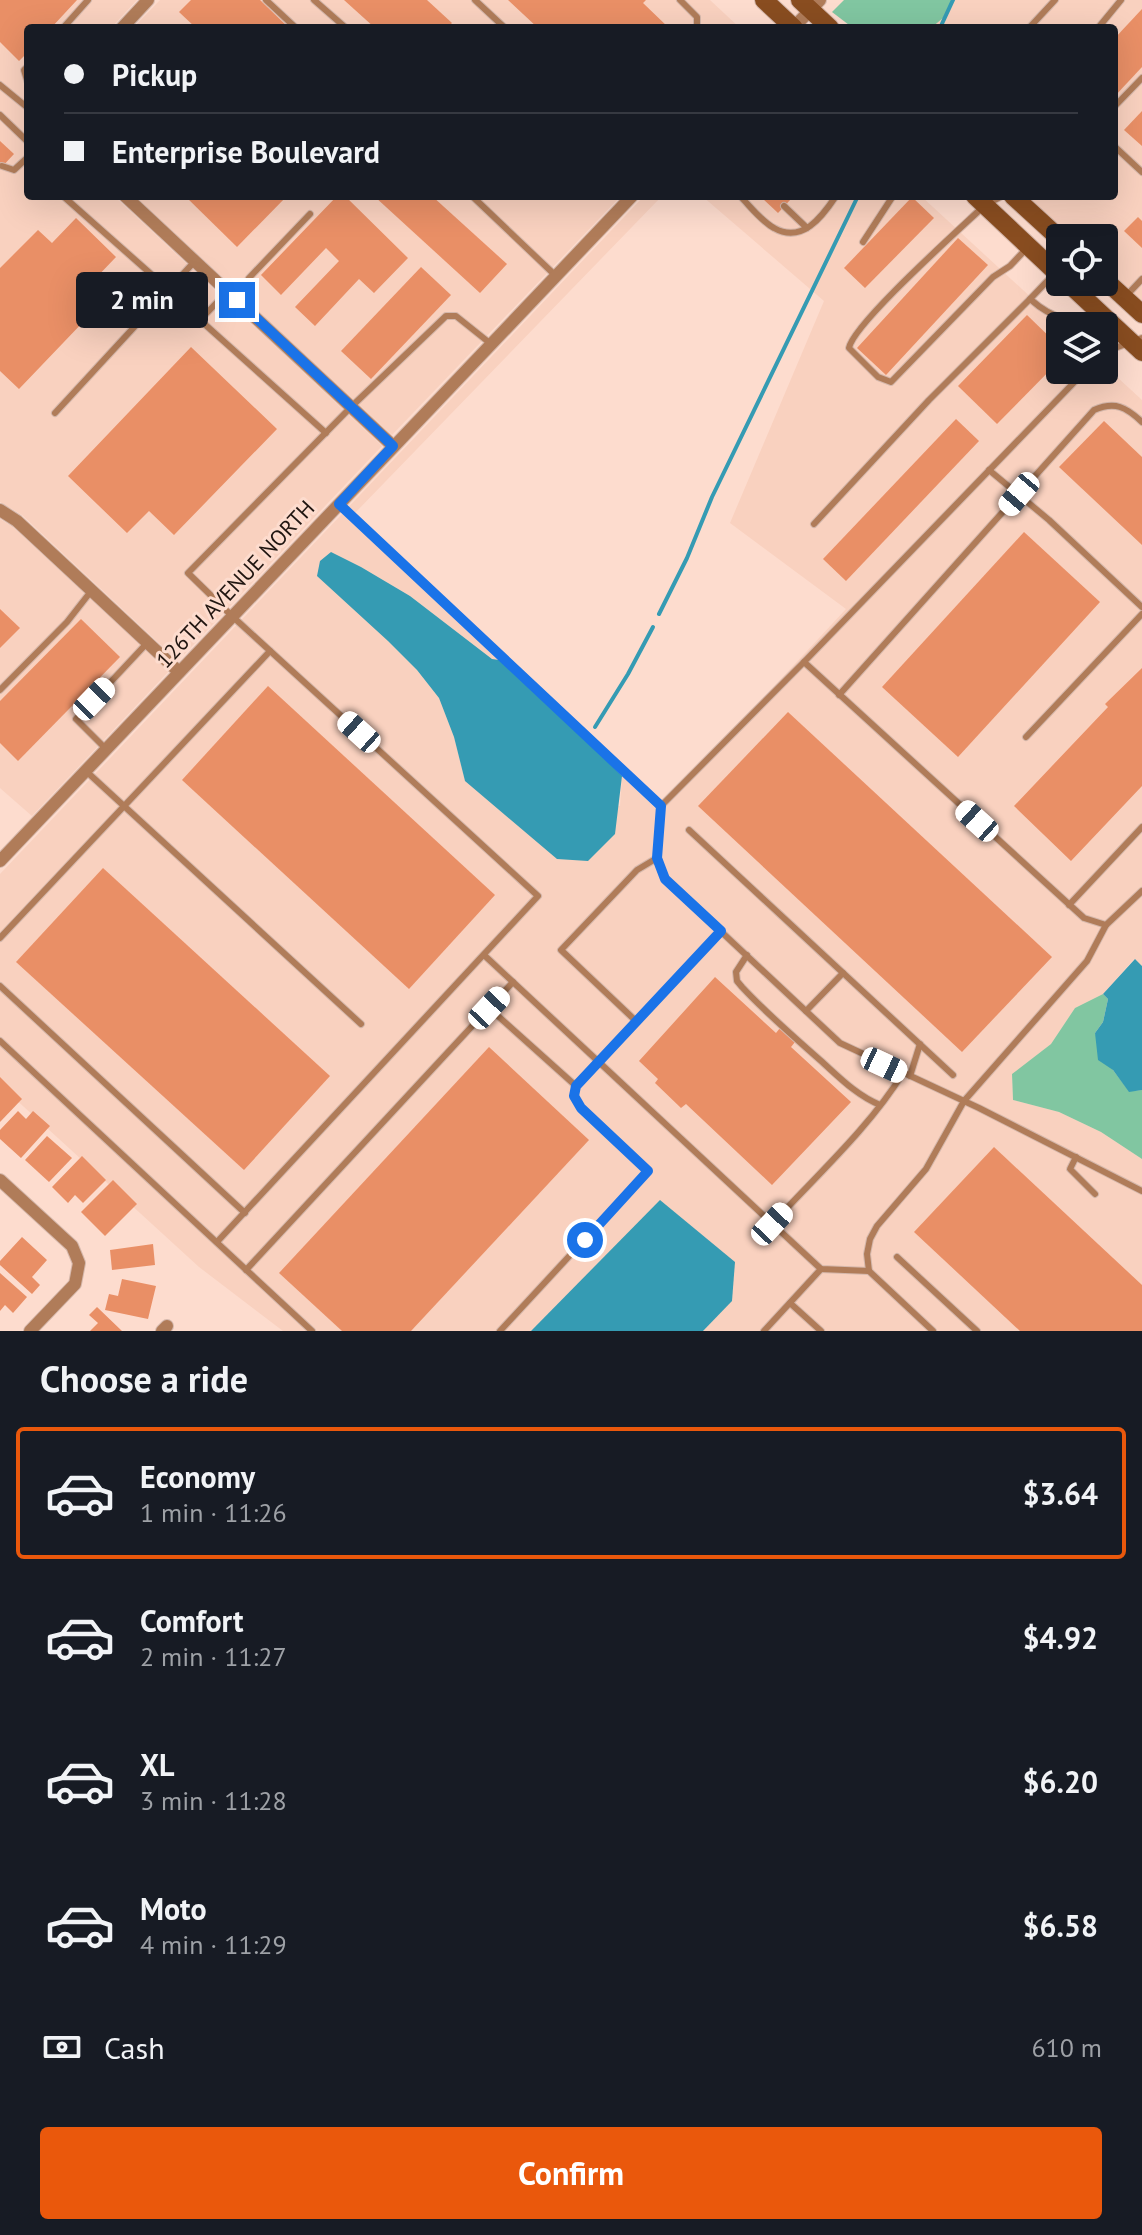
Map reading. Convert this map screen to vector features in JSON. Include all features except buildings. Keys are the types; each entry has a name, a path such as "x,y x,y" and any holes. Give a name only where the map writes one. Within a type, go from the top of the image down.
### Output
{"main road":[{"path":"764,0 789,24"},
{"path":"810,3 827,24"},
{"path":"980,200 1046,262"},
{"path":"1017,200 1046,226"},
{"path":"1118,291 1136,306"},
{"path":"1082,296 1099,312"},
{"path":"1118,328 1139,344"}],"street":[{"path":"126,24 148,0"},
{"path":"796,24 810,3"},
{"path":"129,200 393,446"},
{"name":"126TH AVENUE NORTH","path":"0,861 628,200"},
{"path":"0,510 17,521 179,672"},
{"path":"0,1180 72,1246 79,1263 75,1284 30,1331"}],"lane":[{"path":"67,24 88,0"},
{"path":"266,0 292,24"},
{"path":"314,0 341,24"},
{"path":"475,0 501,24"},
{"path":"680,0 697,17 697,24"},
{"path":"1033,24 1055,0"},
{"path":"1101,24 1121,0"},
{"path":"1118,103 1142,78"},
{"path":"0,85 24,105"},
{"path":"0,115 24,138"},
{"path":"1118,150 1142,172"},
{"path":"2,166 14,170 24,163"},
{"path":"68,200 169,290"},
{"path":"476,200 556,276"},
{"path":"744,200 772,227 790,233 819,220 833,200"},
{"path":"863,242 890,200"},
{"path":"980,200 850,342 849,348 878,377 891,382 993,277 1010,266 1028,246"},
{"path":"784,206 807,228"},
{"path":"310,214 232,296 200,320 326,433"},
{"path":"55,413 195,261"},
{"path":"1136,306 1142,279"},
{"path":"814,524 929,400 1030,299 1046,287"},
{"path":"1030,299 1046,313"},
{"path":"217,1242 538,896 188,573 351,407 446,316 456,316 491,344"},
{"path":"1118,349 1139,344"},
{"path":"1072,384 661,806 657,858 665,879 840,1043 964,1101 1142,1191"},
{"path":"839,695 1094,410 1107,404 1128,409 1142,422"},
{"path":"989,470 1049,520 1142,607"},
{"path":"339,504 661,806"},
{"path":"0,690 67,622 92,590"},
{"path":"1026,737 1142,614"},
{"path":"106,749 76,719 148,642"},
{"path":"0,938 270,651"},
{"path":"804,662 1069,905 1084,918 1106,925"},
{"path":"85,770 361,1024"},
{"path":"1069,905 1142,827"},
{"path":"689,830 953,1075"},
{"path":"637,1022 561,950 637,870 657,858"},
{"path":"933,1331 869,1271 867,1254 870,1239 877,1226 926,1169 964,1101 1087,961 1106,925 1142,891"},
{"path":"500,1331 648,1171 581,1108 574,1096 576,1086 721,931"},
{"path":"484,955 821,1269 869,1271"},
{"path":"747,955 736,972 737,981 742,987 850,1087 880,1105"},
{"path":"806,1011 843,973"},
{"path":"246,1270 513,982"},
{"path":"0,986 245,1213"},
{"path":"489,1008 576,1086"},
{"path":"0,1041 312,1331"},
{"path":"772,1224 906,1075 920,1044"},
{"path":"1076,1157 1070,1169 1095,1194"},
{"path":"897,1257 977,1331"},
{"path":"765,1331 821,1269"},
{"path":"790,1303 821,1331"}],"shaded area":[{"path":"0,0 137,0 115,24 24,24 24,200 118,200 382,446 178,661 22,515 0,502"},
{"path":"160,0 710,0 736,24 137,24"},
{"path":"953,0 1142,0 1142,303 1118,281 1118,224 1056,224 1029,200 1118,200 1118,24 936,24"},
{"path":"139,200 617,200 392,435"},
{"path":"640,200 658,200 355,513 506,661 492,659 410,596 331,553 388,641 439,698 454,737 465,781 620,806 622,776 658,811 846,609 730,523 824,301 707,200 925,200 1047,312 1046,384 1118,384 1118,378 1142,400 1142,966 1134,959 1103,994 1075,1008 1051,1044 1012,1075 1013,1100 1059,1112 1101,1132 1142,1159 1142,1331 703,1331 731,1301 660,1201 531,1331 283,1331 199,1267 0,1085 0,874"},
{"path":"0,519 13,527 169,671 32,816 0,788"}],"green space":[{"path":"844,0 953,0 936,24 848,24 832,12"},
{"path":"1103,994 1108,999 1103,1022 1095,1033 1113,1070 1129,1091 1142,1090 1142,1159 1101,1132 1059,1112 1013,1100 1012,1074 1051,1044 1075,1008"}],"water":[{"path":"331,552 410,596 492,659 506,661 622,776 615,834 588,861 557,859 465,781 454,737 439,698 388,641 317,576 320,561"},
{"path":"1135,959 1142,966 1142,1090 1129,1092 1113,1070 1098,1060 1095,1033 1103,1022 1108,999 1103,994"},
{"path":"660,1200 735,1262 732,1301 703,1331 531,1331"}],"waterway":[{"path":"942,24 953,0"},
{"path":"659,614 712,497 856,200"},
{"path":"595,727 653,627"}],"route":[{"path":"237,300 393,446 339,504 661,806 657,858 665,879 721,931 576,1086 574,1096 581,1108 648,1171 585,1240"}]}
